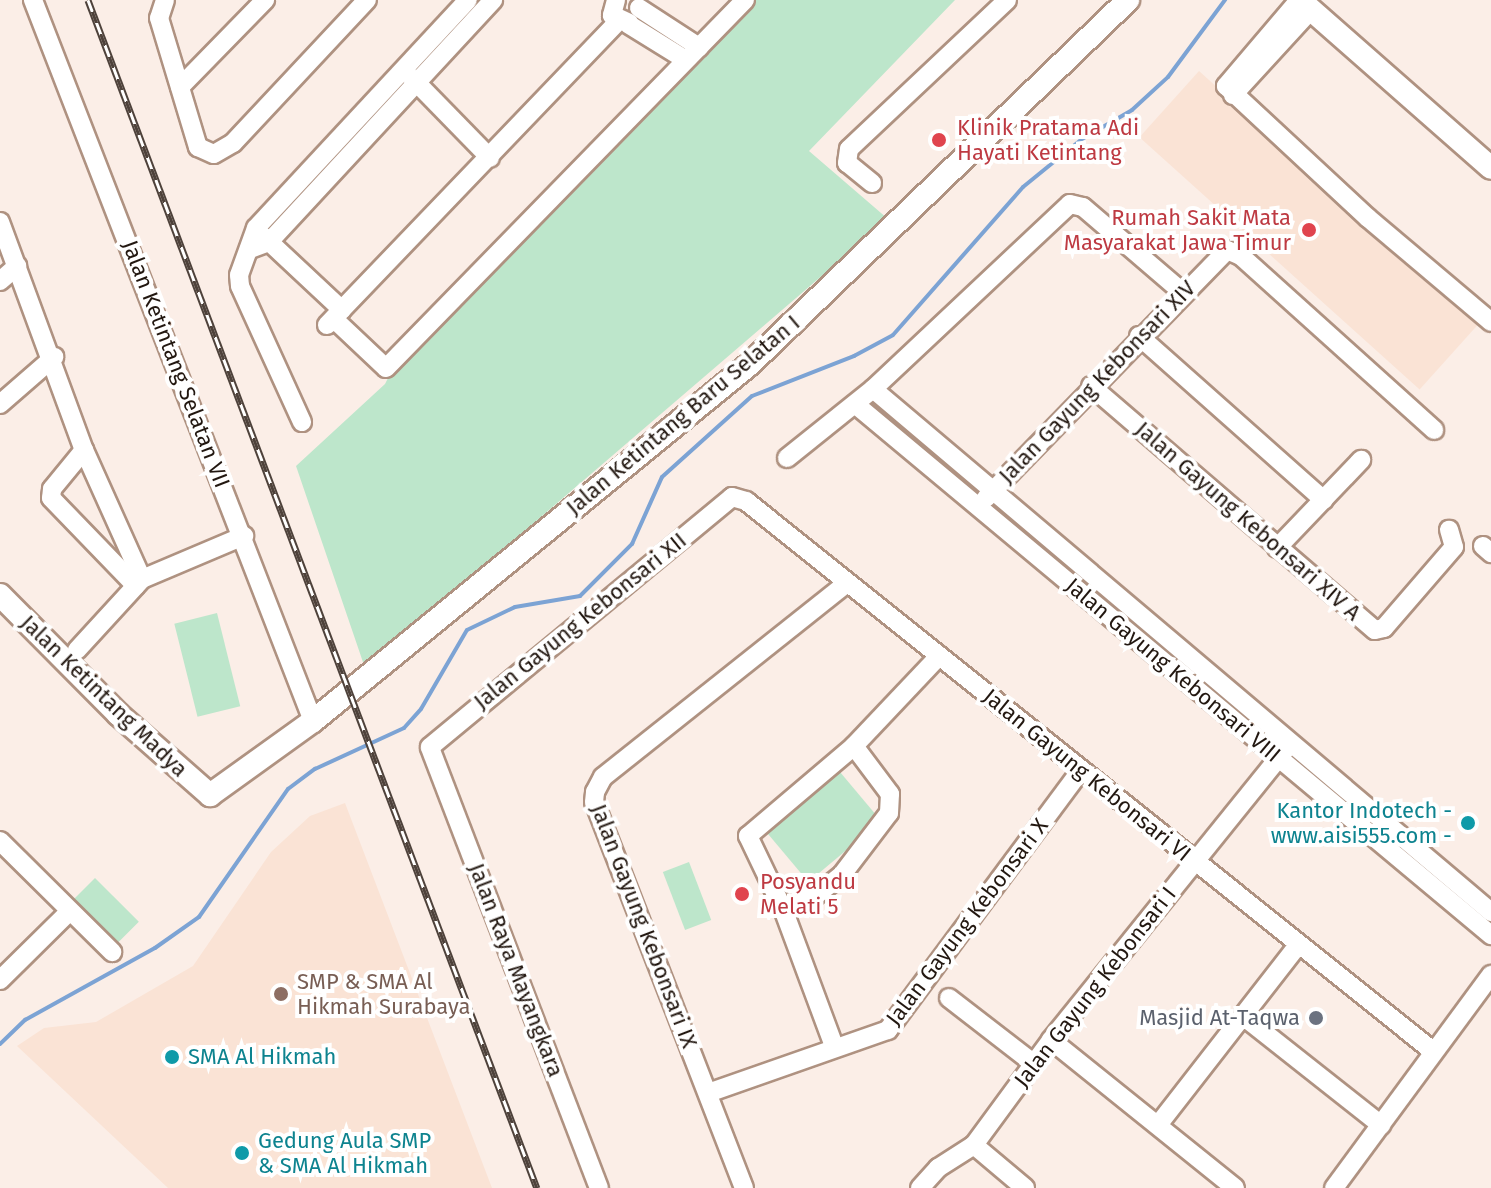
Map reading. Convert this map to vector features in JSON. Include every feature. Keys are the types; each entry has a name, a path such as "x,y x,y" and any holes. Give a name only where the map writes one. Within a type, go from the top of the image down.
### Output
{"street":[{"name":"Jalan Ketintang Selatan VII","path":"33,0 244,536 313,721"},
{"path":"165,0 159,18 198,147 214,154 223,150 367,0"},
{"path":"180,87 265,0"},
{"path":"302,422 240,286 239,275 250,249 403,69 468,0"},
{"path":"262,235 418,83 493,0"},
{"path":"262,235 335,318 386,368 745,0"},
{"path":"872,183 847,163 849,149 1007,0"},
{"name":"Jalan Ketintang Baru Selatan I","path":"208,796 313,721 750,364 1128,0"},
{"path":"1491,168 1304,3 1233,95 1491,322"},
{"path":"335,318 490,158 621,9 692,54"},
{"path":"403,69 490,158"},
{"path":"787,458 873,389 1070,204 1083,207 1182,292"},
{"path":"0,222 54,357 84,450 139,583"},
{"name":"Jalan Gayung Kebonsari XIV","path":"979,507 1139,336 1225,251 1234,251 1434,430"},
{"path":"0,281 17,266"},
{"path":"1139,336 1324,500"},
{"path":"0,404 54,357"},
{"name":"Jalan Gayung Kebonsari XIV A","path":"1091,386 1277,548 1379,630 1454,547 1449,530"},
{"name":"Jalan Gayung Kebonsari VIII","path":"873,389 1491,912"},
{"name":"Jalan Gayung Kebonsari VIII","path":"855,404 1491,935"},
{"path":"84,450 52,489 51,498 139,583"},
{"path":"1277,548 1361,460"},
{"name":"Jalan Gayung Kebonsari XII","path":"430,754 433,741 732,497 739,497"},
{"name":"Jalan Gayung Kebonsari VI","path":"739,497 1434,1052"},
{"path":"77,650 139,583 244,536"},
{"name":"Jalan Gayung Kebonsari IX","path":"744,1188 594,802 595,792 603,777 847,583"},
{"name":"Jalan Ketintang Madya","path":"0,595 208,796"},
{"path":"834,1046 783,909 748,834 854,746 939,656"},
{"name":"Jalan Gayung Kebonsari I","path":"974,1145 1051,1040 1291,743"},
{"path":"783,909 815,896 841,876 889,813 890,794 854,746"},
{"name":"Jalan Raya Mayangkara","path":"430,754 599,1188"},
{"name":"Jalan Gayung Kebonsari X","path":"708,1093 834,1046 878,1037 894,1023 1081,770"},
{"path":"0,841 112,952"},
{"path":"0,980 70,911"},
{"path":"1158,1125 1299,944"},
{"path":"1334,1188 1491,975"},
{"path":"949,998 1033,1063"},
{"path":"1243,1016 1381,1125"},
{"path":"1051,1040 1235,1188"},
{"path":"920,1188 948,1160 974,1145 1025,1188"}],"shaded area":[{"name":"Rumah Sakit Mata Masyarakat Jawa Timur","path":"1199,71 1479,323 1420,389 1139,137"},
{"name":"SMP & SMA Al Hikmah Surabaya","path":"345,803 492,1188 168,1188 17,1046 44,1028 96,1022 193,966 271,852 310,816"}],"green space":[{"path":"755,0 955,0 809,151 888,219 365,668 296,466 385,384 392,370"},
{"path":"217,613 240,706 198,717 174,624"},
{"path":"840,772 881,821 808,882 767,833"},
{"path":"689,862 711,920 685,930 663,872"},
{"path":"95,878 139,922 114,947 70,903"}],"waterway":[{"path":"0,1044 25,1020 155,948 199,917 288,789 315,769 404,728 421,709 467,630 515,607 580,596 632,544 662,477 752,396 854,356 893,335 1023,187 1082,139 1132,110 1168,77 1225,0"}],"railway":[{"path":"88,0 537,1188"}],"place":[{"name":"Klinik Pratama Adi Hayati Ketintang","path":"939,140"},
{"name":"Rumah Sakit Mata Masyarakat Jawa Timur","path":"1309,230"},
{"name":"Kantor Indotech - www.aisi555.com -","path":"1468,823"},
{"name":"Posyandu Melati 5","path":"742,894"},
{"name":"SMP & SMA Al Hikmah Surabaya","path":"281,994"},
{"name":"Masjid At-Taqwa","path":"1316,1018"},
{"name":"SMA Al Hikmah","path":"172,1057"},
{"name":"Gedung Aula SMP & SMA Al Hikmah","path":"242,1153"}]}
